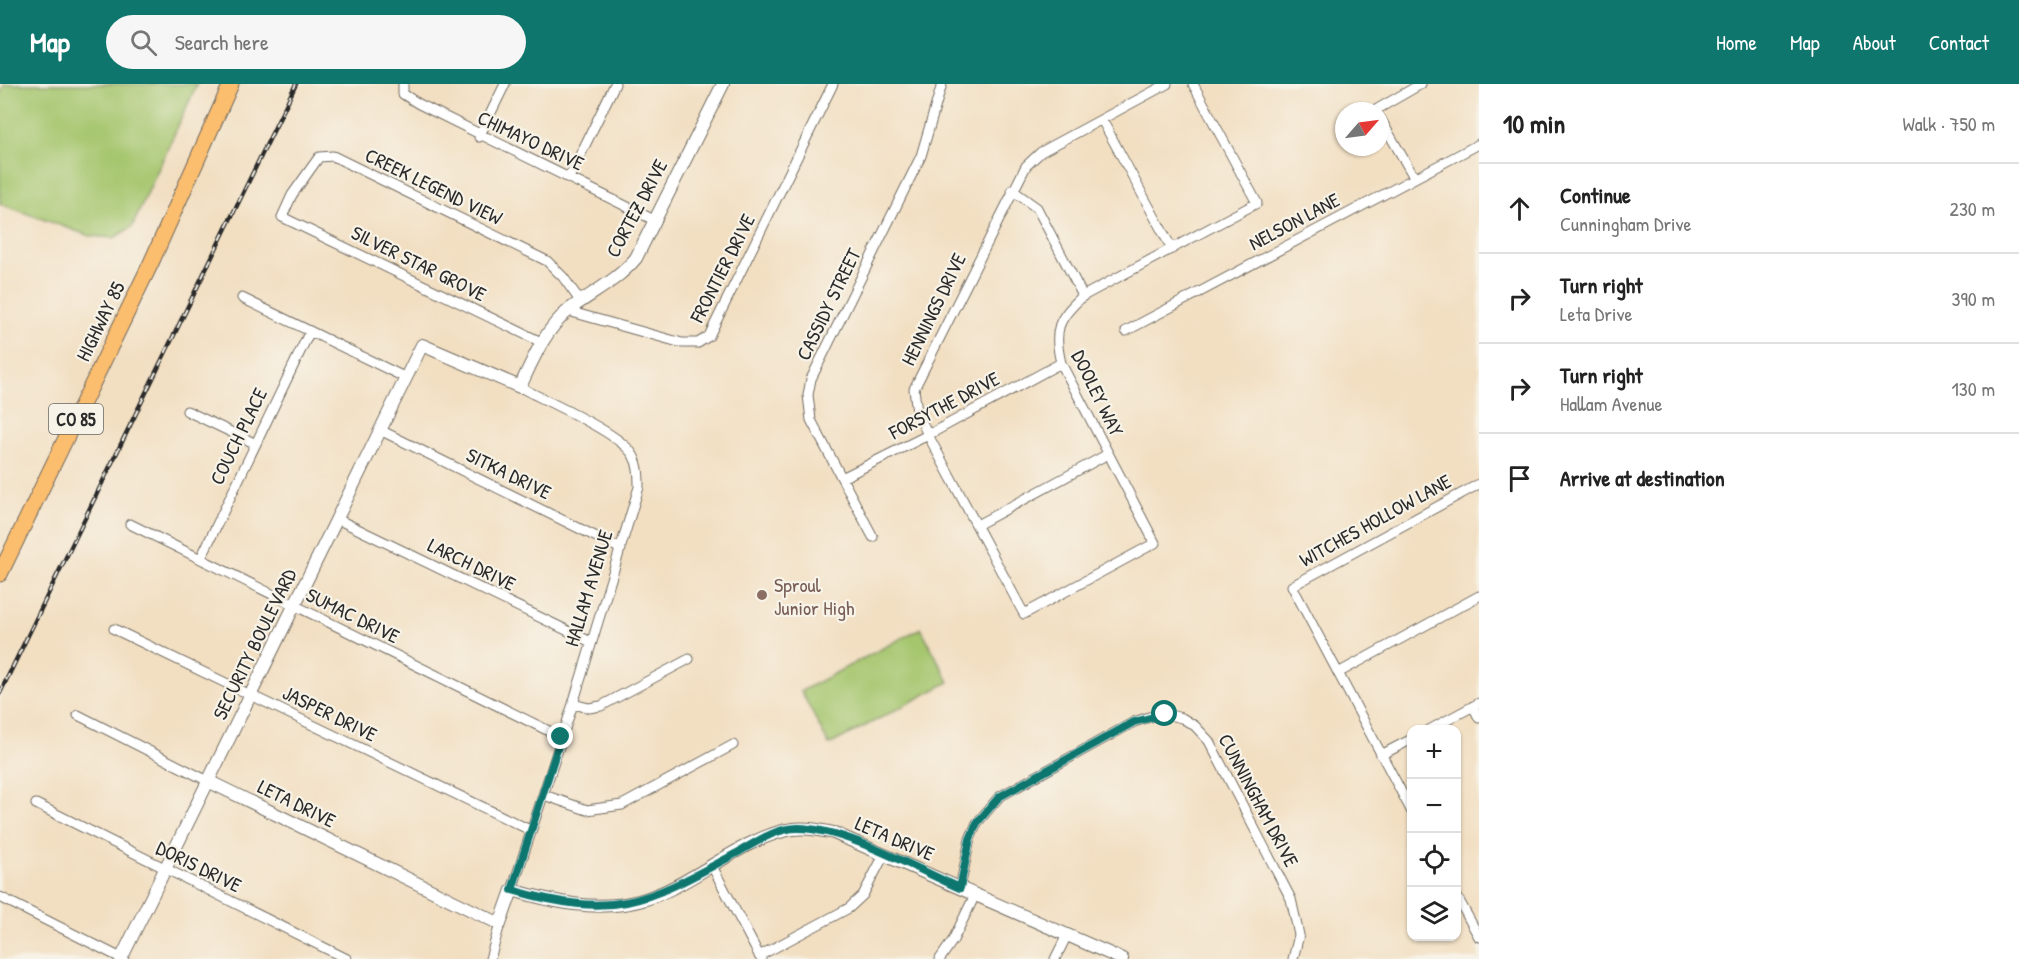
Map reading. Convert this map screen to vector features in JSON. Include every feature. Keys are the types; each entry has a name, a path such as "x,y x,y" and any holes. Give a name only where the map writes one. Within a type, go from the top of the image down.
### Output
{"main road":[{"name":"HIGHWAY 85","path":"0,574 151,263 231,84"}],"street":[{"name":"CHIMAYO DRIVE","path":"403,84 404,94 418,104 480,137 654,220"},
{"path":"480,137 505,84"},
{"path":"569,178 615,84"},
{"name":"CORTEZ DRIVE","path":"520,387 541,342 568,311 624,273 636,258 723,84"},
{"name":"FRONTIER DRIVE","path":"568,311 682,343 698,343 709,336 833,84"},
{"name":"CASSIDY STREET","path":"873,537 811,420 808,395 811,379 921,156 942,84"},
{"name":"HENNINGS DRIVE","path":"1024,614 928,435 917,411 914,389 1026,166 1041,152 1167,84"},
{"name":"DOOLEY WAY","path":"1024,614 1155,543 1061,363 1056,341 1059,323 1067,310 1083,296 1257,203 1193,84"},
{"path":"1389,103 1421,84"},
{"path":"1102,120 1172,249"},
{"path":"1389,134 1414,177"},
{"name":"NELSON LANE","path":"1126,331 1479,144"},
{"name":"CREEK LEGEND VIEW","path":"282,217 292,195 319,158 333,156 547,261 563,277 581,302"},
{"path":"1012,190 1037,208 1083,296"},
{"name":"SILVER STAR GROVE","path":"282,217 541,342"},
{"path":"242,298 406,378"},
{"name":"COUCH PLACE","path":"201,558 254,443 310,331"},
{"name":"SECURITY BOULEVARD","path":"121,959 422,345"},
{"name":"HALLAM AVENUE","path":"422,345 520,387 619,440 633,455 638,469 639,487 621,549 490,959"},
{"name":"FORSYTHE DRIVE","path":"842,478 928,435 1061,363"},
{"path":"187,411 254,443"},
{"name":"SITKA DRIVE","path":"381,430 621,549"},
{"path":"977,525 1108,454"},
{"name":"WITCHES HOLLOW LANE","path":"1407,803 1292,586 1479,484"},
{"name":"LARCH DRIVE","path":"337,519 591,642"},
{"name":"SUMAC DRIVE","path":"130,524 561,737"},
{"path":"1338,673 1479,596"},
{"name":"JASPER DRIVE","path":"114,629 530,830"},
{"path":"573,704 589,708 601,706 689,659"},
{"path":"1437,725 1476,705 1479,718"},
{"name":"CUNNINGHAM DRIVE","path":"960,888 970,839 977,823 999,797 1134,722 1165,714 1182,718 1196,726 1209,741 1286,888 1296,917 1299,935 1293,959"},
{"name":"LETA DRIVE","path":"78,715 500,924"},
{"path":"1381,755 1407,742"},
{"path":"544,795 587,810 622,805 733,745"},
{"name":"DORIS DRIVE","path":"36,804 347,959"},
{"name":"LETA DRIVE","path":"512,890 576,905 622,905 660,893 773,833 795,828 834,833 1122,959"},
{"path":"712,866 760,957 849,908 863,895 884,855"},
{"path":"940,959 953,940 975,895"},
{"path":"0,897 121,959"},
{"path":"1461,904 1479,937"},
{"path":"1055,959 1067,935"}],"green space":[{"path":"5,84 197,84 132,227 114,238 90,236 0,204 0,94"},
{"path":"921,628 949,682 829,745 801,691"}],"railway":[{"path":"0,693 296,84"}],"place":[{"name":"Sproul Junior High","path":"762,595"}],"route":[{"path":"561,737 512,890 547,900 576,905 602,906 622,905 660,893 773,833 795,828 834,833 960,888 970,839 986,809 999,797 1134,722 1165,714"}]}
